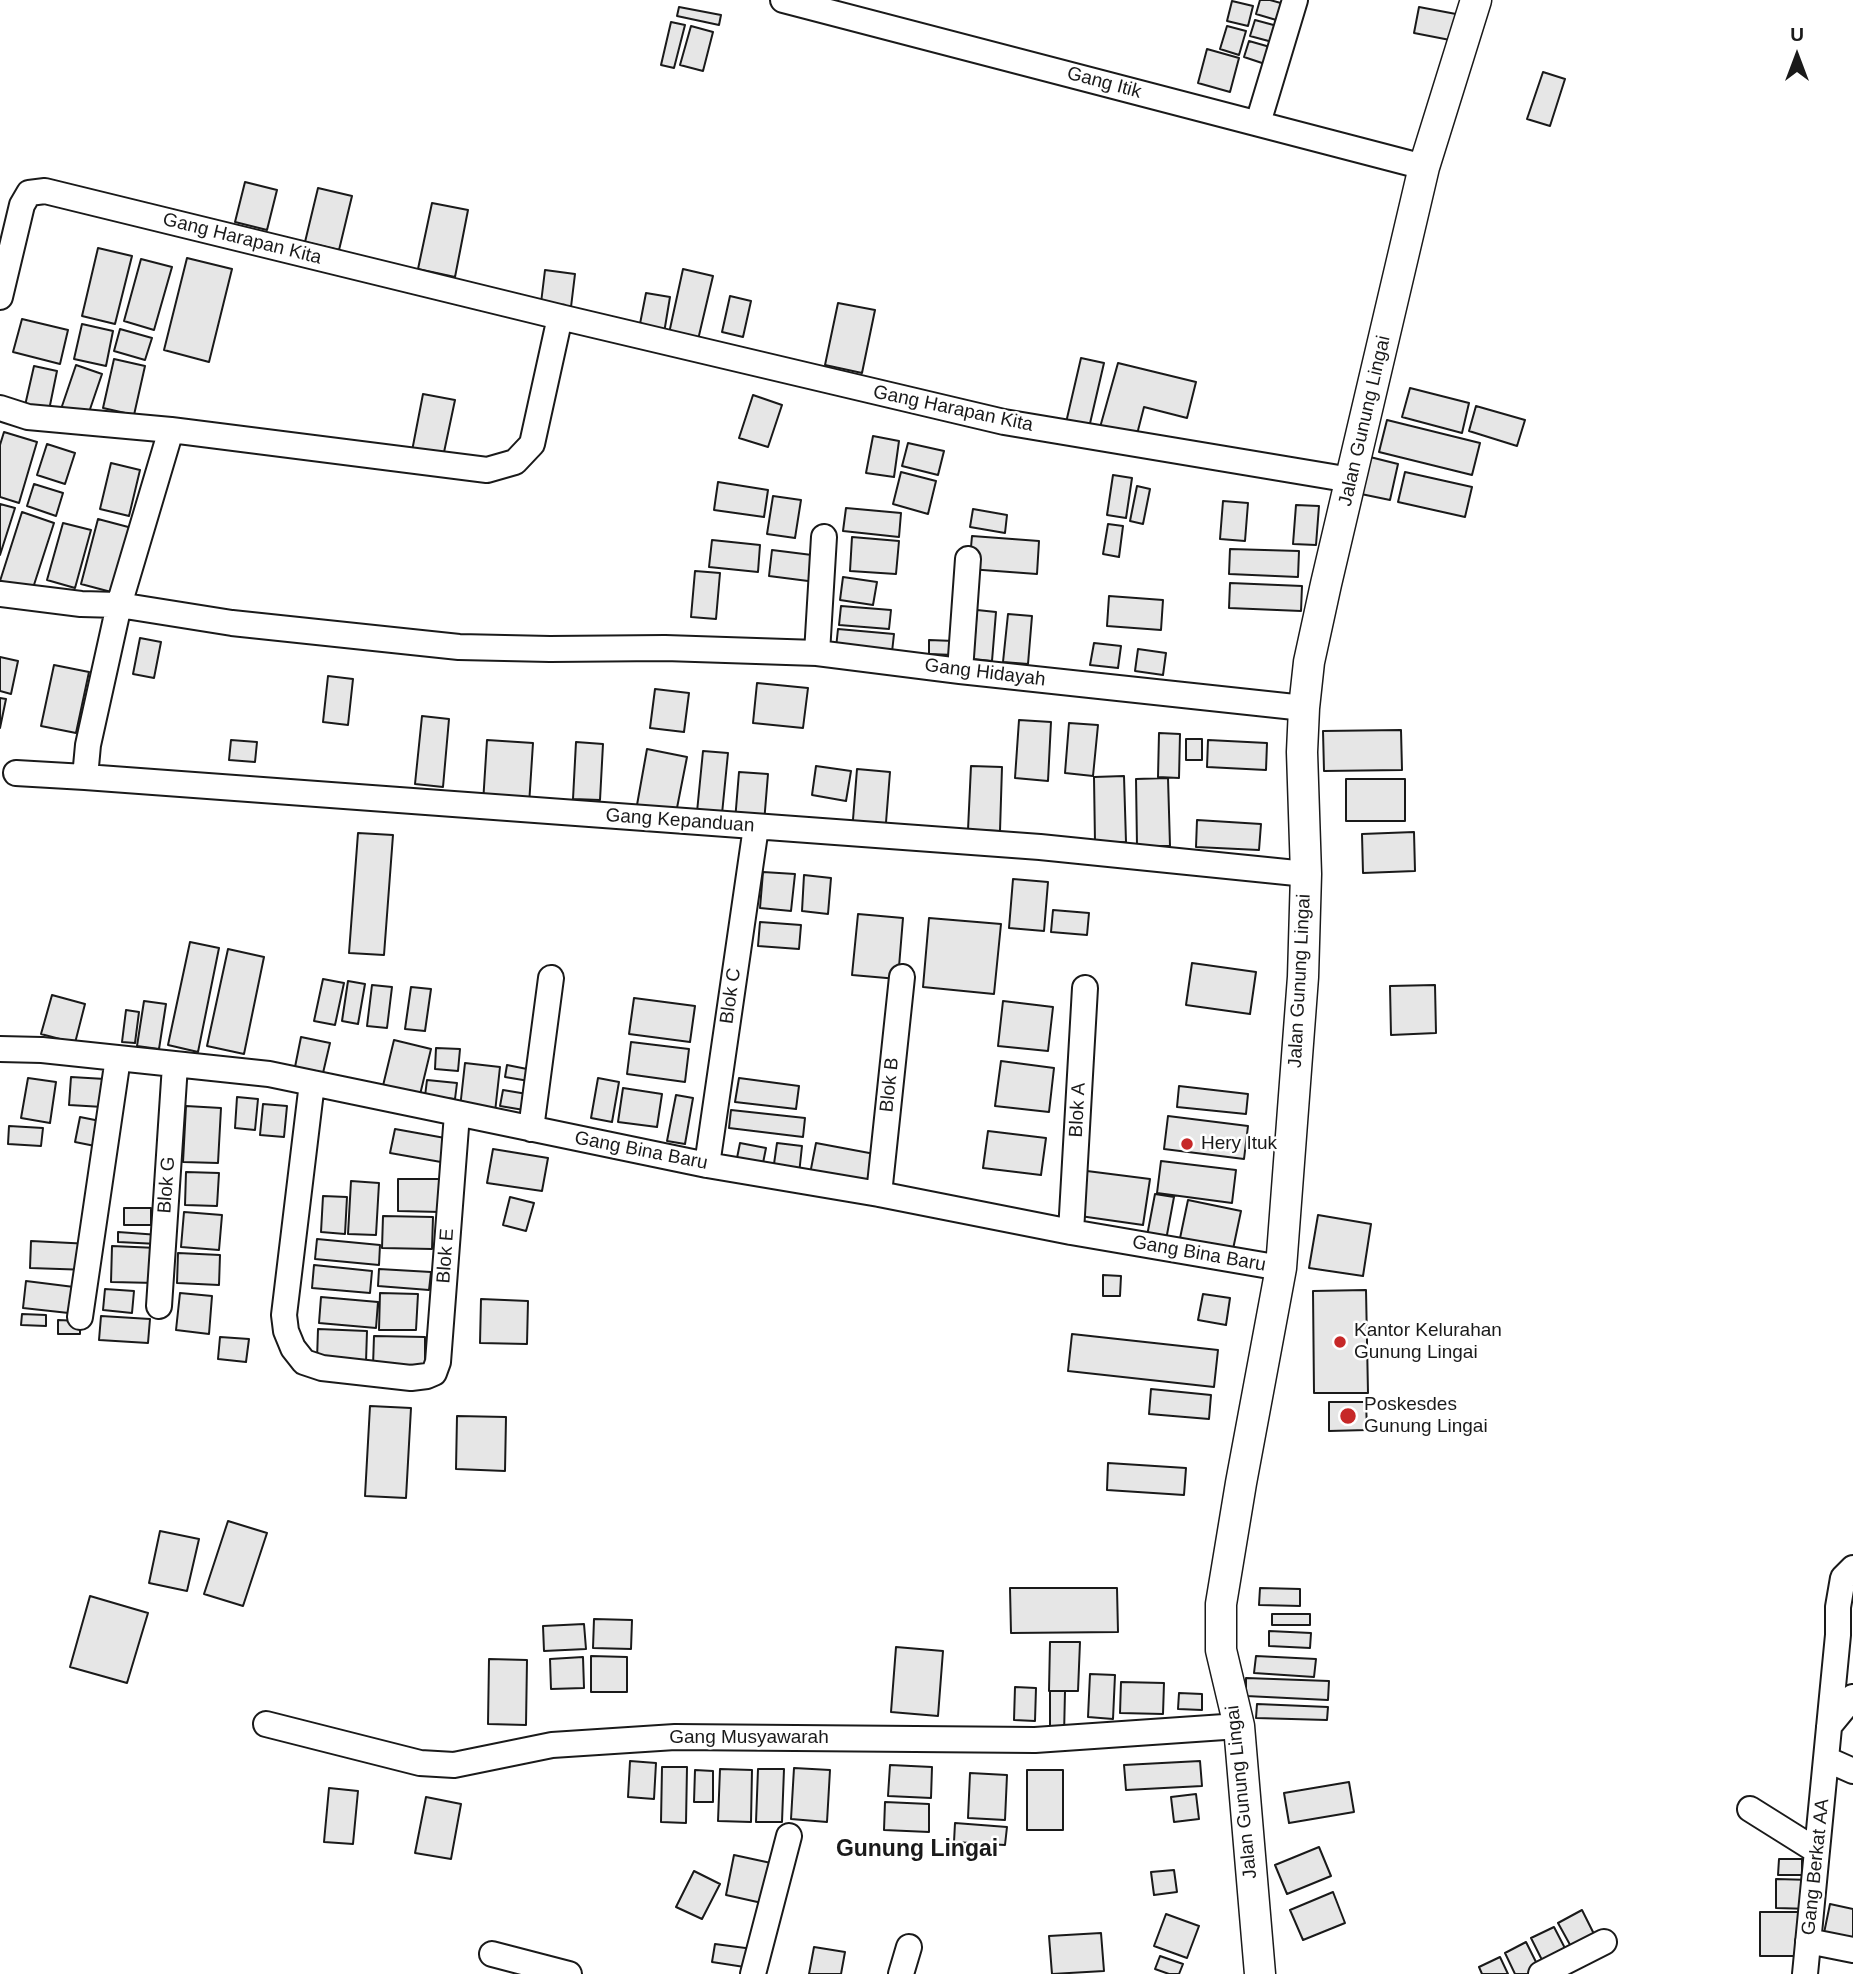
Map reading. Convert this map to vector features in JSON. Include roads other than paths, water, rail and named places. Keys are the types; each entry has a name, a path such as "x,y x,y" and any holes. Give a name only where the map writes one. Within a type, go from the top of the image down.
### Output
{"street":[{"name":"Gang Itik","path":"783,0 1424,167"},
{"path":"1258,123 1295,0"},
{"name":"Jalan Gunung Lingai","path":"1260,1974 1239,1726 1221,1650 1221,1604 1281,1268 1303,977 1306,874 1302,752 1309,662 1424,167 1476,0"},
{"name":"Gang Harapan Kita","path":"0,298 22,205 29,193 45,191 1004,422 1351,480"},
{"path":"0,408 28,417 171,430 487,470 515,462 532,444 560,317"},
{"path":"85,777 88,745 120,605 171,430"},
{"path":"817,653 824,537"},
{"path":"960,671 968,559"},
{"name":"Gang Hidayah","path":"0,594 81,604 120,605 232,623 459,646 817,653 1304,708"},
{"name":"Gang Kepanduan","path":"16,773 1040,847 1306,874"},
{"name":"Blok C","path":"707,1165 756,827"},
{"name":"Blok B","path":"879,1194 902,977"},
{"path":"531,1129 551,978"},
{"name":"Blok A","path":"1071,1232 1086,988"},
{"name":"Gang Bina Baru","path":"0,1049 42,1050 269,1074 707,1165 1281,1268"},
{"path":"80,1317 118,1058"},
{"name":"Blok G","path":"159,1306 175,1065"},
{"name":"Blok E","path":"312,1083 284,1315 292,1348 304,1362 322,1368 411,1378 434,1373 438,1362 457,1114"},
{"name":"Gang Berkat AA","path":"1805,1974 1838,1635 1838,1607 1843,1577 1853,1568"},
{"path":"1829,1726 1853,1696"},
{"name":"Gang Musyawarah","path":"266,1724 420,1763 454,1765 552,1745 675,1737 1035,1741 1239,1726"},
{"path":"1826,1759 1853,1770"},
{"path":"1750,1809 1817,1851"},
{"path":"753,1974 789,1836"},
{"path":"1808,1941 1853,1950"},
{"path":"1541,1974 1604,1942"},
{"path":"901,1974 909,1947"},
{"path":"492,1954 569,1974"}],"place":[{"name":"Hery Ituk","path":"1187,1144"},
{"name":"Kantor Kelurahan Gunung Lingai","path":"1340,1342"},
{"name":"Poskesdes Gunung Lingai","path":"1348,1416"}],"district":[{"name":"Gunung Lingai","path":"917,1850"}]}
